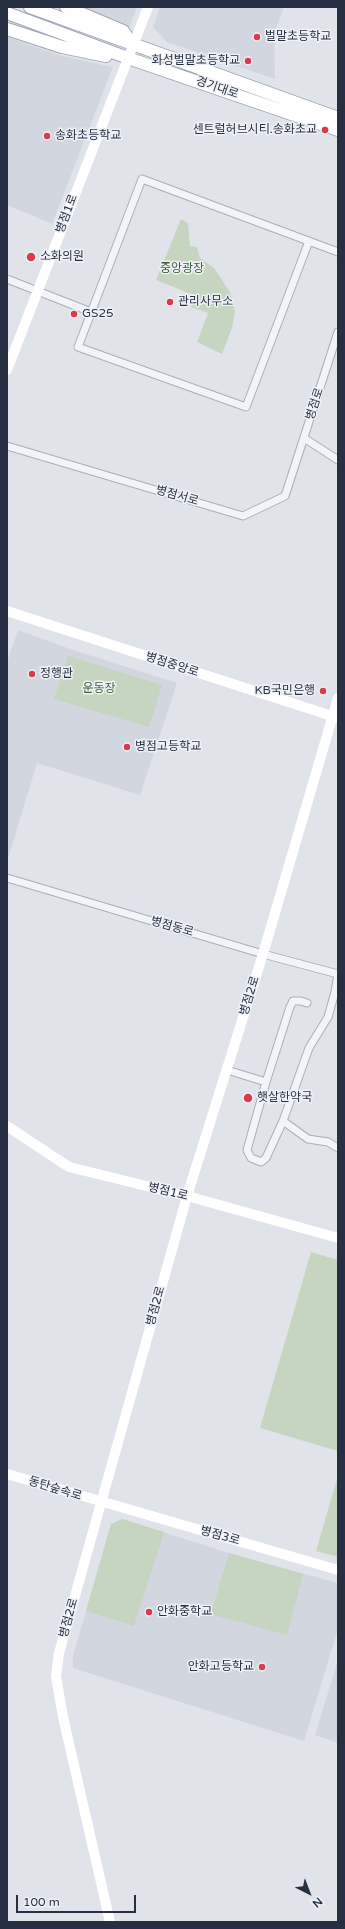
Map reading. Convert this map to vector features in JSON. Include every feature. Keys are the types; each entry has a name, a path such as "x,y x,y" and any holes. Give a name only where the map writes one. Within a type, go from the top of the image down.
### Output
{"main road":[{"name":"경기대로","path":"30,7 338,118"},
{"path":"66,7 123,31 133,45"},
{"name":"경기대로","path":"7,13 128,58 338,130"},
{"path":"7,29 62,46 114,58 128,58"}],"street":[{"name":"병점1로","path":"7,370 148,7"},
{"path":"308,241 246,407 78,347 142,179 338,252"},
{"path":"7,279 91,312"},
{"name":"병점로","path":"304,438 338,332"},
{"path":"304,438 338,460"},
{"name":"병점서로","path":"7,446 243,516 285,496 304,438"},
{"name":"병점중앙로","path":"7,611 335,717"},
{"name":"병점2로","path":"110,1922 62,1717 56,1676 59,1653 188,1196 335,717 338,698"},
{"name":"병점동로","path":"7,878 263,954 338,974"},
{"path":"307,1003 293,1001 266,1082 247,1150 251,1158 260,1162 266,1158 283,1121 309,1048 328,1017 338,974"},
{"path":"227,1070 266,1082"},
{"path":"283,1121 308,1139 328,1142 338,1148"},
{"name":"병점1로","path":"7,1126 69,1167 188,1196 338,1238"},
{"name":"동탄숲속로","path":"7,1474 102,1503"},
{"name":"병점3로","path":"102,1503 338,1570"}],"shaded area":[{"path":"76,7 137,7 128,30"},
{"name":"화성벌말초등학교","path":"160,7 284,7 274,33 275,79 167,42 153,27"},
{"name":"송화초등학교","path":"7,37 62,56 113,67 52,224 7,205"},
{"path":"18,630 70,649 177,683 140,795 37,763 7,862 7,662"},
{"path":"122,1519 229,1553 338,1583 338,1629 304,1741 73,1668 73,1656 111,1524"},
{"path":"338,1660 338,1743 315,1735"}],"green space":[{"name":"중앙광장","path":"181,219 188,223 190,246 197,247 200,258 214,268 230,292 235,311 232,328 222,354 197,342 208,313 191,307 196,296 156,280"},
{"name":"운동장","path":"68,656 162,685 149,727 54,699"},
{"path":"311,1252 338,1260 338,1451 260,1428"},
{"path":"338,1476 338,1557 316,1551"},
{"path":"122,1519 164,1532 134,1626 86,1611 111,1524"},
{"path":"229,1553 303,1574 287,1635 211,1614"}],"place":[{"name":"벌말초등학교","path":"257,37"},
{"name":"화성벌말초등학교","path":"248,61"},
{"name":"센트럴허브시티.송화초교","path":"325,130"},
{"name":"송화초등학교","path":"47,136"},
{"name":"소화의원","path":"31,257"},
{"name":"관리사무소","path":"170,302"},
{"name":"GS25","path":"74,314"},
{"name":"정행관","path":"32,674"},
{"name":"KB국민은행","path":"323,691"},
{"name":"병점고등학교","path":"127,747"},
{"name":"햇살한약국","path":"248,1098"},
{"name":"안화중학교","path":"149,1612"},
{"name":"안화고등학교","path":"262,1667"}]}
